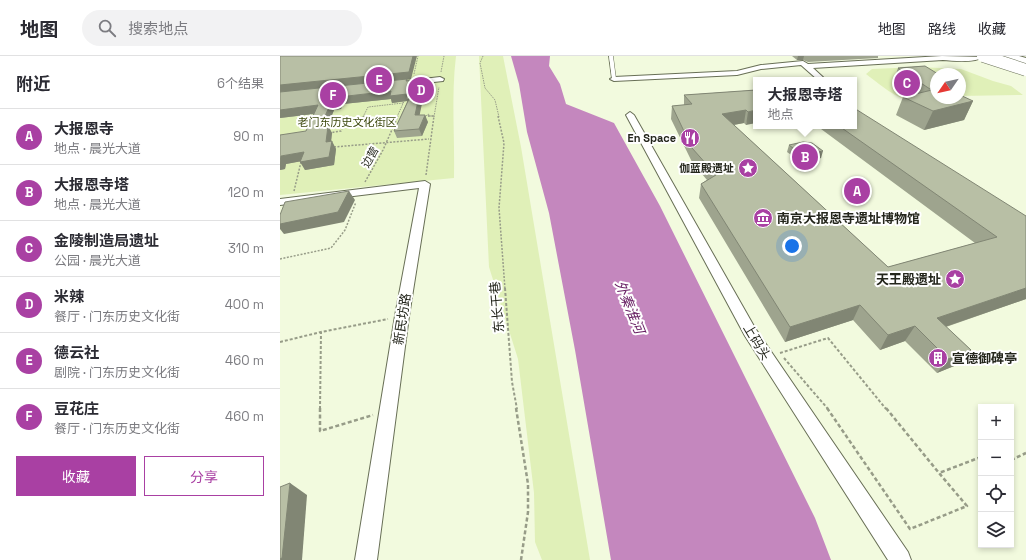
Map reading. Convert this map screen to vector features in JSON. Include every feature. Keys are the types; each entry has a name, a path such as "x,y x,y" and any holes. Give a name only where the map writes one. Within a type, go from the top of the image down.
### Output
{"main road":[{"path":"981,56 1026,71"},
{"path":"1008,56 1026,62"}],"street":[{"path":"792,56 819,77"},
{"path":"879,56 886,61"},
{"path":"614,79 737,72 761,67 946,57 958,59 981,56"},
{"path":"395,84 440,79"},
{"name":"上码头","path":"630,115 773,355 900,560"},
{"path":"285,201 425,184"},
{"name":"新民坊路","path":"366,560 402,316 425,184"}],"lane":[{"path":"611,56 614,79"}],"path":[{"path":"413,82 418,56"},
{"path":"425,184 430,139 444,56"},
{"name":"东长干巷","path":"483,56 480,63 485,88 495,100 504,143 499,216 512,382 528,484 528,512 521,560"},
{"name":"边营","path":"280,259 331,248 345,230 360,192 386,143 406,95"},
{"path":"328,133 342,131 345,121 362,119 368,107 403,103"},
{"path":"419,117 429,114 428,116 434,116"},
{"path":"396,119 404,118"},
{"path":"330,148 430,139"},
{"path":"285,201 293,196 302,160"},
{"path":"280,342 321,332 402,316"},
{"path":"321,332 320,431 389,411"},
{"path":"828,338 940,473 967,506 910,529 825,405 773,355 828,338"},
{"path":"1014,459 1026,453"},
{"path":"940,473 978,458"}],"green space":[{"name":"老门东历史文化街区","path":"280,56 456,56 453,101 454,178 280,195"},
{"path":"479,56 503,56 521,147 590,560 542,560 535,542 534,493 518,359 489,267"},
{"path":"919,67 940,68 930,68 930,100 925,101 907,100 891,92 866,74 872,69"},
{"path":"966,71 1011,86 1023,95 966,96"}],"water":[{"name":"外秦淮河","path":"511,56 550,56 549,66 560,84 566,104 614,123 660,206 815,518 831,560 611,560 575,350 549,213 527,132 519,84"}],"building":[{"path":"280,56 413,56 409,72 280,85"},
{"path":"925,66 930,69 930,89 898,68"},
{"path":"418,78 423,78 415,115 425,115 419,129 394,131 409,99 406,99 407,94 390,96 391,91 339,97 337,102 331,103 320,127 328,126 326,142 332,141 329,157 300,162 304,152 281,156 280,162 280,135 306,131 318,105 280,110 280,92 407,79 406,81 417,80"},
{"name":"南京大报恩寺遗址博物馆","path":"753,90 753,111 748,112 746,110 722,114 888,267 997,237 843,129 857,129 857,110 1026,216 1026,288 937,318 971,350 948,359 915,326 888,335 860,305 790,327 701,184 716,175 692,148 672,106 692,104 684,95"},
{"path":"930,90 930,104 961,104 933,111 903,97"},
{"path":"966,98 973,101 966,103"},
{"path":"803,142 812,143 823,151 808,154 798,152 789,145"},
{"path":"349,191 338,212 280,224 280,215 285,202"},
{"path":"290,483 282,558 280,559 280,487"}],"place":[{"name":"德云社","path":"379,80"},
{"name":"金陵制造局遗址","path":"907,83"},
{"name":"米辣","path":"421,90"},
{"name":"豆花庄","path":"333,95"},
{"name":"En Space","path":"690,138"},
{"name":"大报恩寺塔","path":"805,157"},
{"name":"伽蓝殿遗址","path":"748,168"},
{"name":"大报恩寺","path":"857,191"},
{"name":"南京大报恩寺遗址博物馆","path":"763,218"},
{"name":"天王殿遗址","path":"955,279"},
{"name":"宣德御碑亭","path":"938,358"}]}
